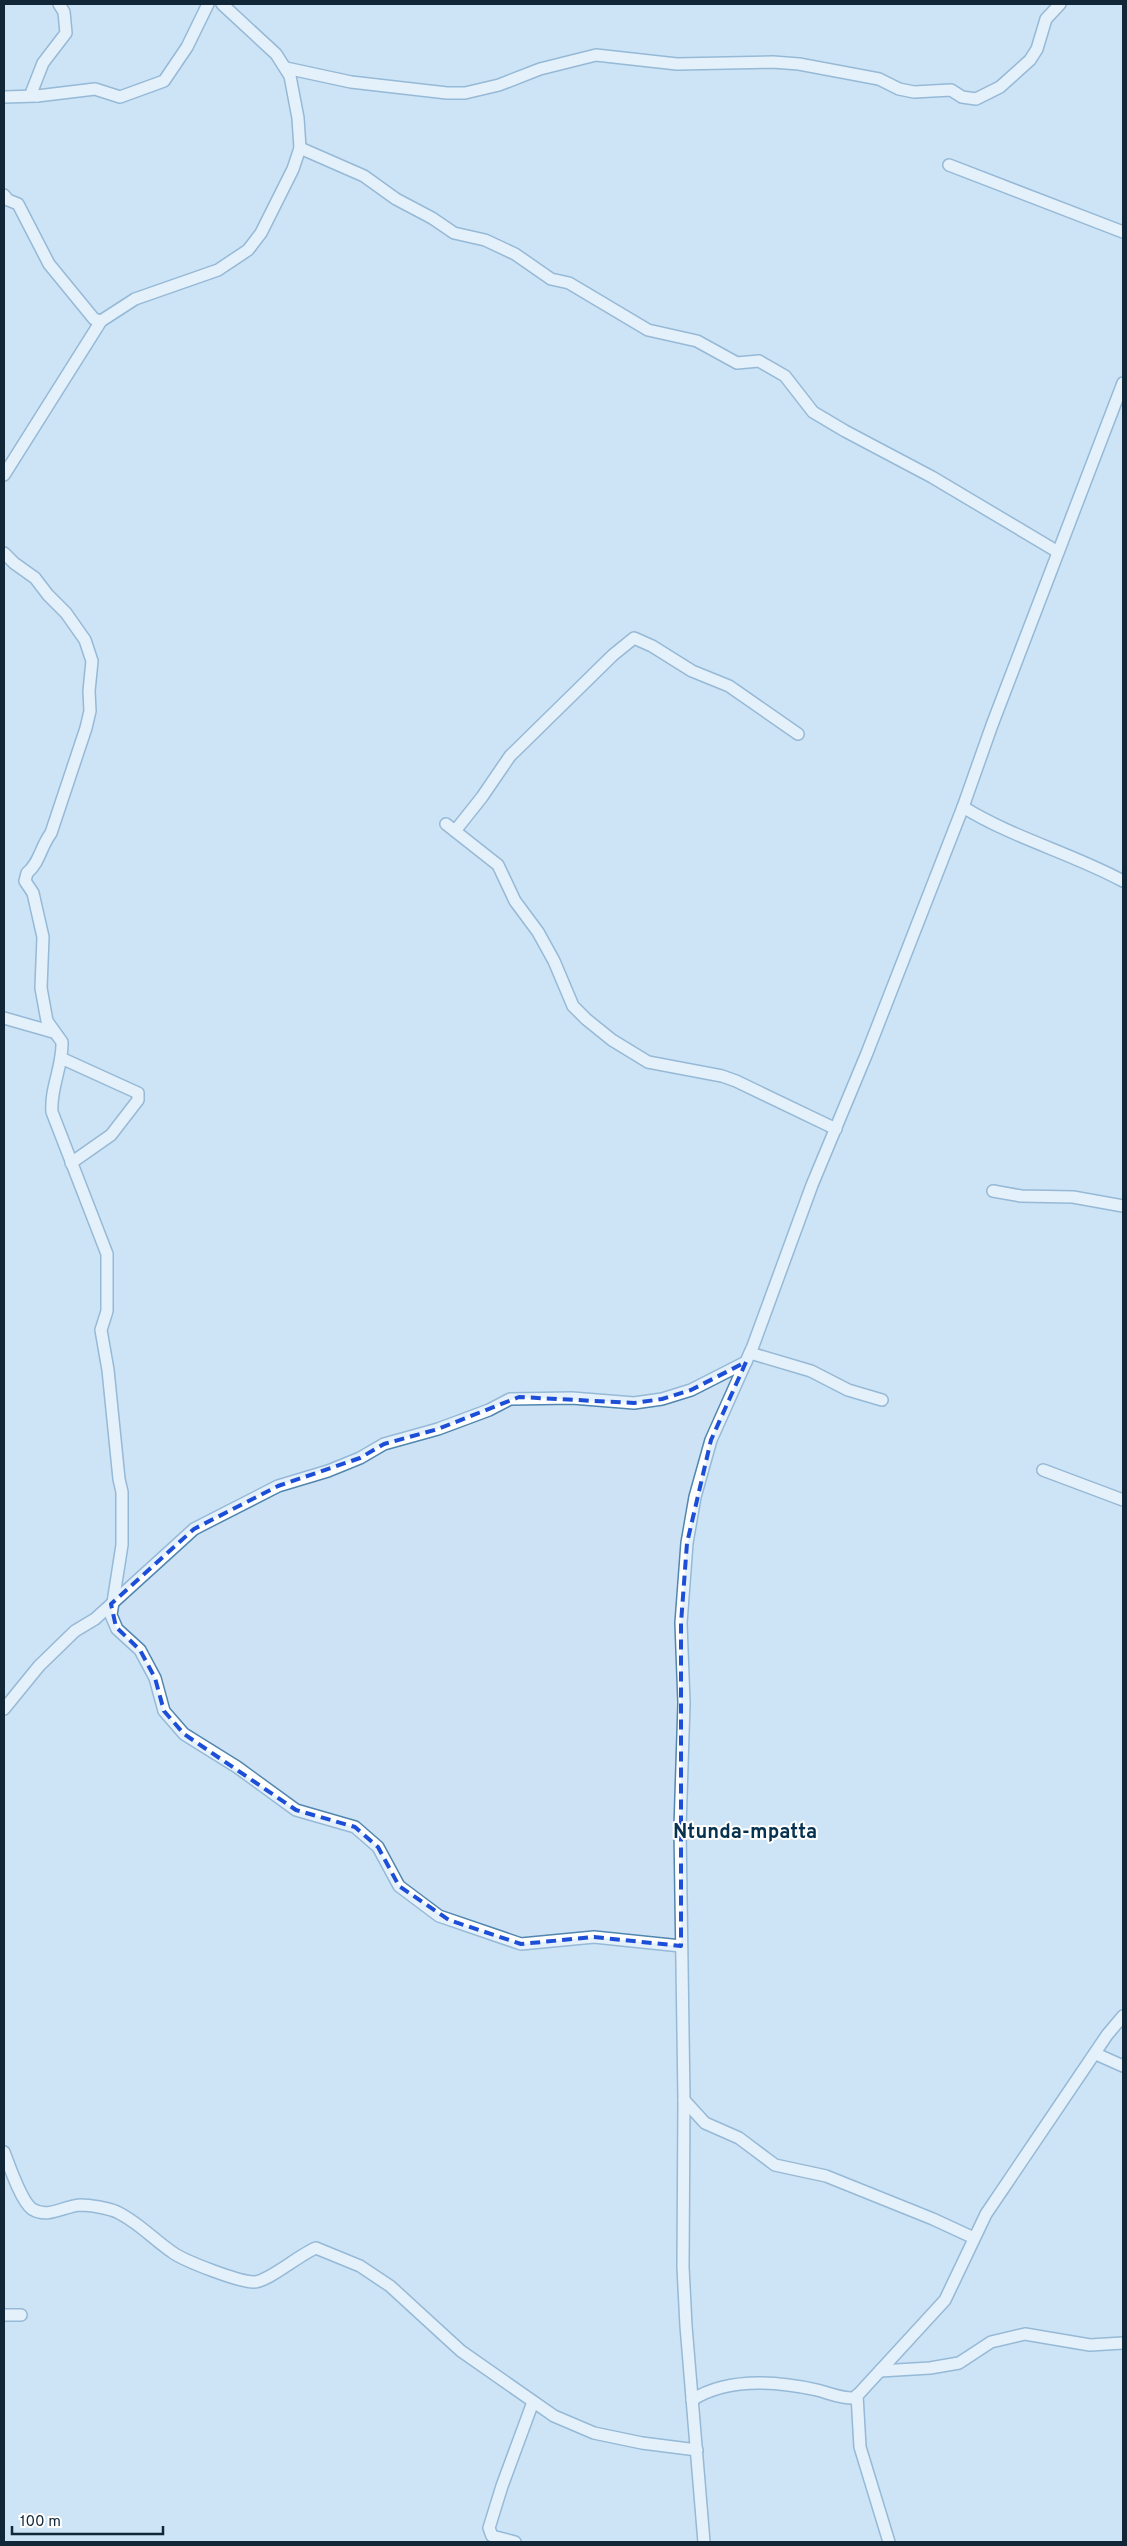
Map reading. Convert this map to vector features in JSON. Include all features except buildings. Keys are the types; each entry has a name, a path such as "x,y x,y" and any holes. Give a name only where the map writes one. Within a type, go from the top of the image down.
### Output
{"street":[{"path":"37,96 32,91 43,63 66,33 64,12 59,4"},
{"path":"4,96 37,96 95,88 120,97 164,81 188,47 208,4"},
{"path":"4,475 101,321 135,299 218,270 248,250 261,233 292,169 300,148 298,118 290,76 276,54 222,4"},
{"path":"286,68 351,82 456,93 499,85 540,69 596,55 677,64 773,62 799,64 879,79 914,92 951,90 962,97 976,100 1000,88 1030,60 1037,49 1046,18 1060,4"},
{"path":"300,148 364,176 396,199 432,218 454,233 485,240 514,254 551,279 569,284 648,330 697,342 737,363 759,361 785,376 813,412 932,477 1058,552"},
{"path":"949,165 1014,188 1123,232"},
{"path":"4,195 8,200 18,204 49,264 94,319 101,321"},
{"path":"704,2542 683,2267 684,2100 680,1828 684,1703 681,1622 687,1543 695,1497 711,1440 748,1358 812,1184 836,1129 963,807 992,724 1058,552 1118,405 1123,383"},
{"path":"4,553 14,563 35,578 48,595 66,613 85,640 92,662 89,691 90,711 86,728 51,833 43,845 35,868 26,876 27,886 33,893 44,937 41,988 47,1021 53,1032 62,1042 61,1058 52,1089 51,1107 56,1127 83,1188 107,1254 107,1311 101,1330 108,1370 122,1492 122,1545 111,1604 111,1615 116,1626 140,1650 155,1678 164,1711 184,1734 237,1766 296,1810 354,1827 378,1847 399,1886 439,1916 521,1944 594,1937 681,1946"},
{"path":"798,734 729,686 692,671 652,646 634,638 613,655 510,756 482,797 450,827 498,865 515,901 538,932 554,961 573,1006 601,1032 648,1062 722,1076 836,1129"},
{"path":"963,807 990,823 1064,853 1123,880"},
{"path":"4,1018 53,1032"},
{"path":"61,1058 138,1093 138,1100 111,1135 71,1162"},
{"path":"994,1191 1021,1196 1073,1197 1123,1206"},
{"path":"4,1709 39,1666 75,1631 95,1619 194,1529 278,1486 360,1458 384,1444 438,1429 519,1397 572,1398 634,1403 662,1399 691,1390 748,1358 811,1371 848,1390 882,1400"},
{"path":"1043,1470 1123,1500"},
{"path":"692,2400 706,2391 744,2382 762,2382 814,2389 849,2398 857,2395 945,2300 986,2214 1096,2054 1107,2035 1123,2016"},
{"path":"1096,2054 1123,2066"},
{"path":"684,2100 705,2123 739,2138 774,2165 826,2176 933,2218 974,2238"},
{"path":"4,2152 19,2188 31,2209 45,2214 80,2205 116,2211 148,2231 173,2253 231,2277 255,2282 278,2271 301,2254 316,2248 360,2266 390,2286 461,2351 554,2416 594,2433 642,2443 697,2450"},
{"path":"4,2315 22,2315"},
{"path":"880,2371 959,2364 991,2342 1025,2334 1090,2345 1123,2343"},
{"path":"857,2395 860,2448 890,2542"},
{"path":"515,2542 492,2536 490,2528 502,2486 533,2402"}],"highlighted area":[{"path":"746,1362 711,1440 687,1543 681,1623 681,1946 594,1937 521,1944 449,1920 399,1886 378,1847 355,1827 296,1810 184,1734 164,1711 155,1678 140,1650 116,1627 111,1604 194,1529 278,1486 360,1458 384,1444 438,1429 519,1397 634,1403 662,1399 691,1390"}],"district":[{"name":"Ntunda-mpatta","path":"745,1831"}]}
